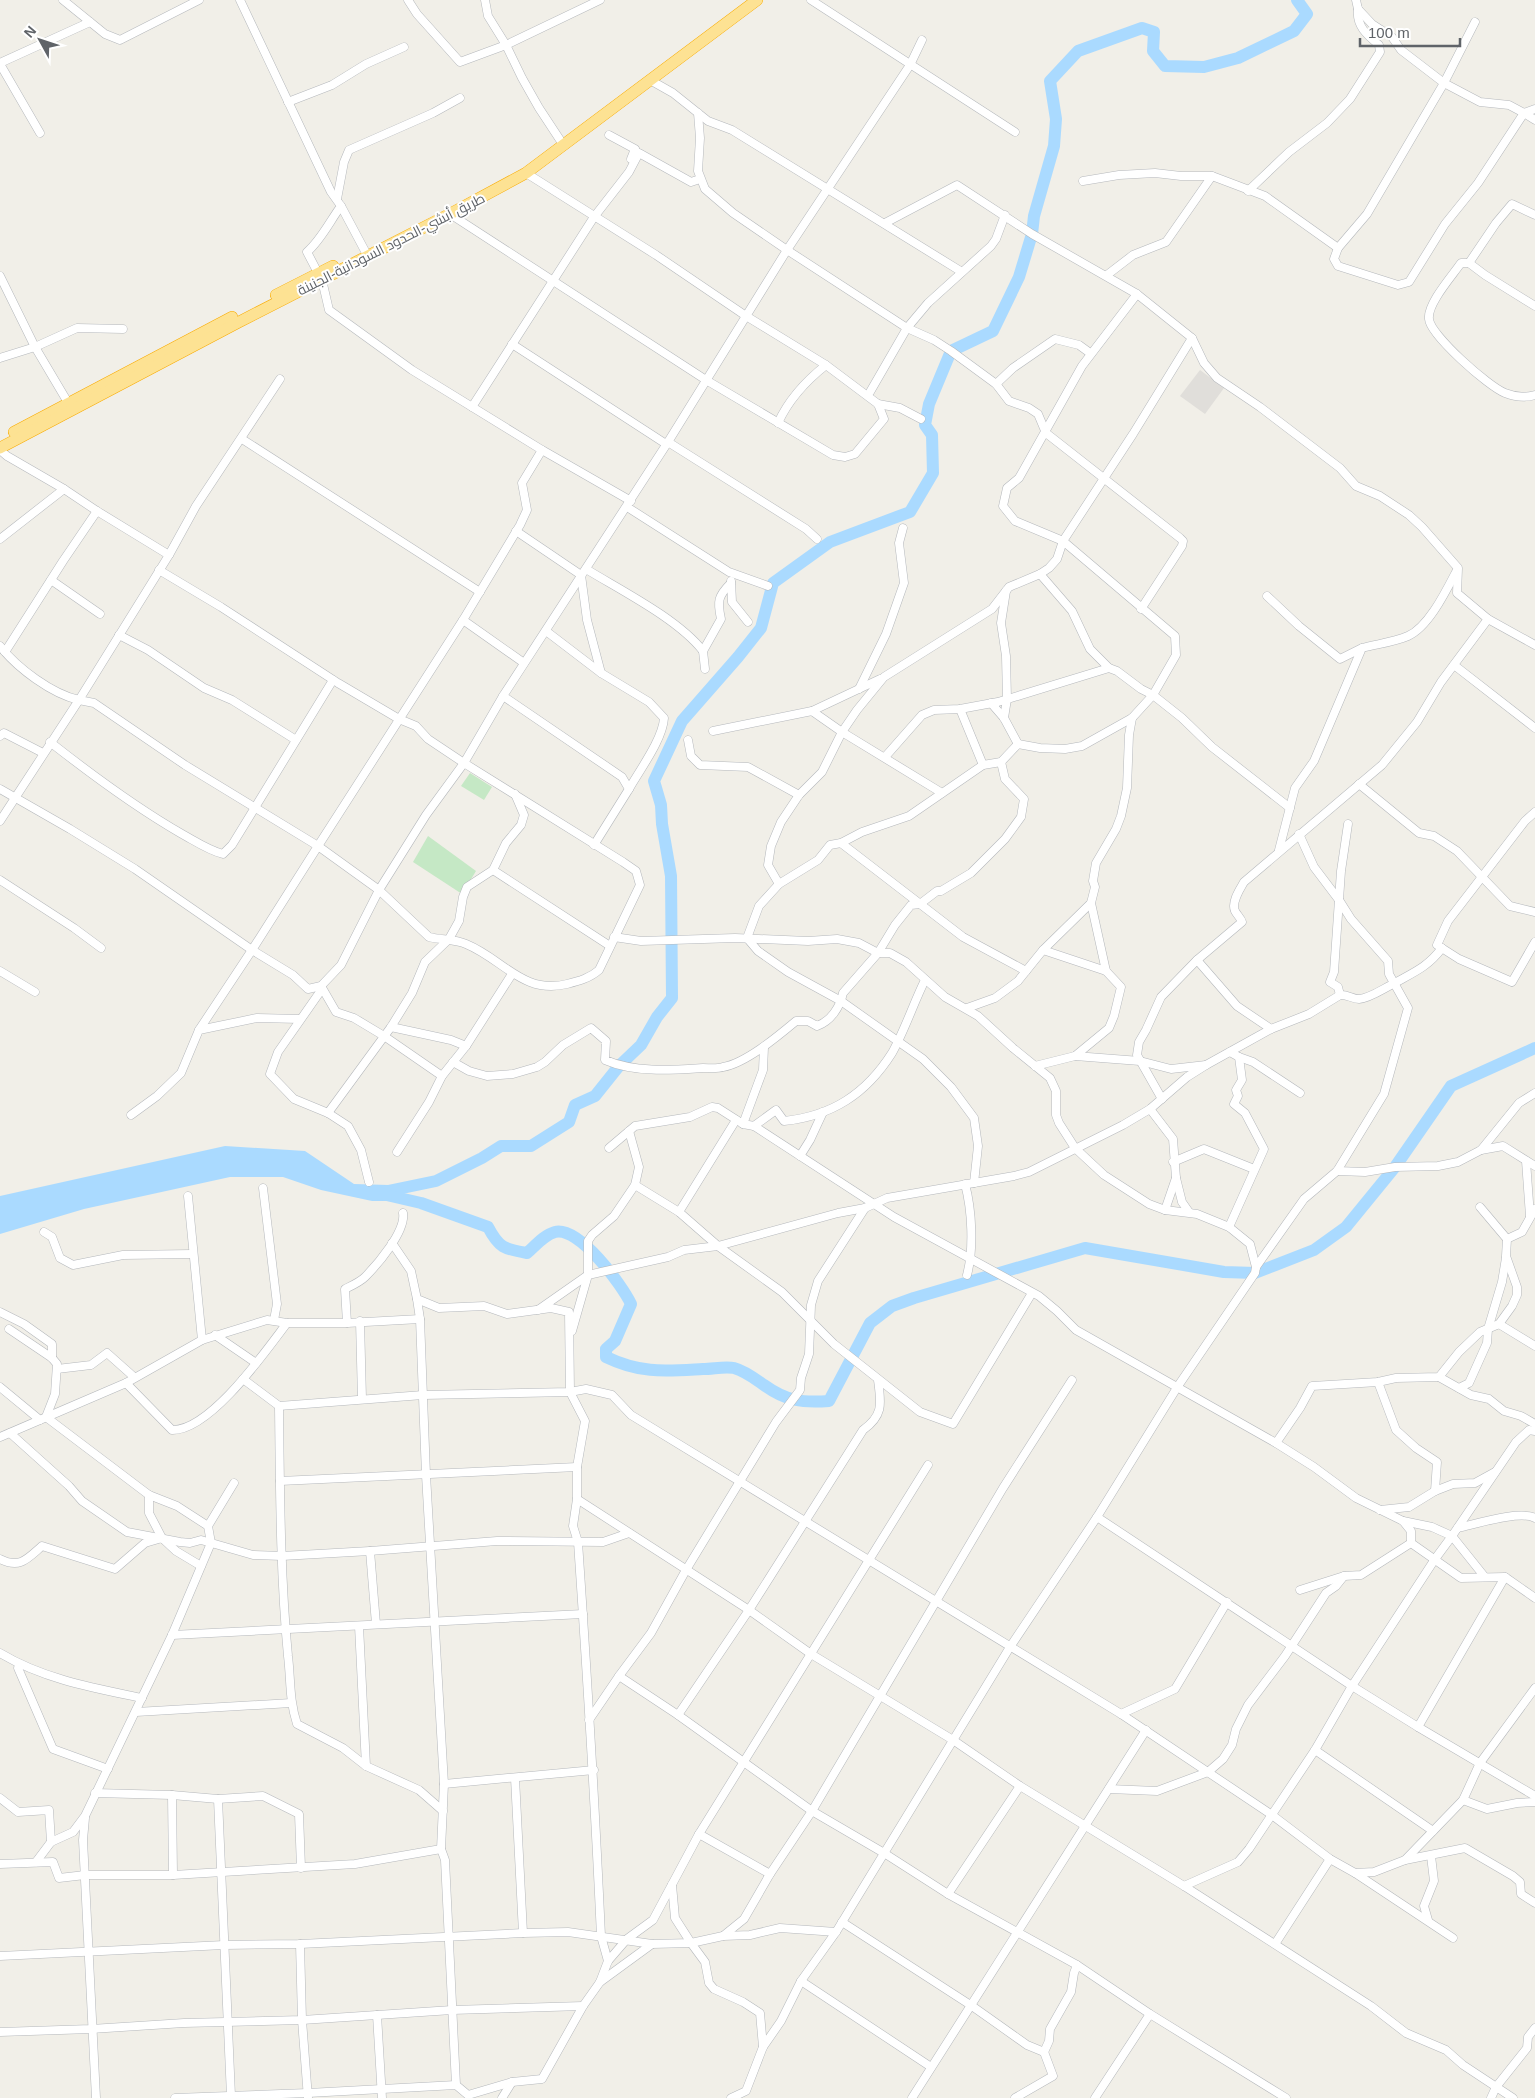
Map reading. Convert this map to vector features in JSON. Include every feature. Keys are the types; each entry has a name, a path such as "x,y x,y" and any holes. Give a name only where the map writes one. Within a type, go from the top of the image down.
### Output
{"highway":[{"path":"607,110 748,0"},
{"name":"طريق أبشي-الحدود السودانية-الجنينة","path":"0,449 70,406 320,277 450,214 497,185 526,173 607,110 757,0"},
{"path":"320,277 365,251 497,185 521,168 562,144"},
{"path":"0,440 70,406"}],"street":[{"path":"63,0 105,34 120,40 199,0"},
{"path":"240,0 331,192 339,202 365,251"},
{"path":"408,0 460,62 506,44 600,0"},
{"path":"484,0 488,16 506,44 522,78 562,144"},
{"path":"811,0 1014,132"},
{"path":"1248,191 1289,152 1327,124 1350,99 1380,52 1379,45 1363,32 1356,0"},
{"path":"1358,9 1372,24 1392,37 1401,50 1444,83 1480,102 1509,105 1535,120"},
{"path":"40,133 0,63 90,22"},
{"path":"1475,22 1444,83 1367,214 1338,248 1334,260 1338,266 1398,285 1409,282 1445,224 1478,183 1524,113 1535,109"},
{"path":"369,1182 361,1150 348,1126 328,1113 294,1099 270,1074 278,1052 322,988 341,965 379,890 426,815 464,763 503,696 629,504 787,250 910,65 922,40"},
{"path":"288,102 332,85 366,64 404,47"},
{"path":"650,80 673,93 708,121 732,130 962,272"},
{"path":"460,98 433,113 350,150 344,162 339,202 317,244 307,252 320,277 329,310 412,370 629,504 729,572 768,586"},
{"path":"698,113 700,138 698,172 705,189 733,213 787,250 907,328 934,340 996,384 1009,401 1029,408 1038,414 1046,433 1182,541 1182,546 1141,609"},
{"path":"609,135 635,149 628,167 614,192"},
{"path":"472,407 594,217 629,172 639,153 690,182 700,179"},
{"path":"526,173 656,254 746,316 826,365 878,404 900,408 921,419"},
{"path":"1083,181 1119,174 1155,173 1182,176 1212,176 1265,196 1338,248"},
{"path":"1107,275 1133,255 1166,242 1212,176"},
{"path":"885,224 957,185 1032,234 1107,275 1136,294 1192,338 1204,363 1217,378 1260,407 1340,468 1356,486 1380,496 1409,515 1458,568 1457,594 1488,619 1535,645"},
{"path":"1469,263 1496,222 1512,204 1535,215"},
{"path":"450,214 706,380 833,455 846,457 855,454 884,419 878,404"},
{"path":"870,392 907,328 928,303 991,246 996,239 1004,215"},
{"path":"1535,306 1469,263 1461,263 1431,307 1429,320 1433,330 1479,376 1503,393 1515,397 1535,396"},
{"path":"0,276 35,347 70,406"},
{"path":"1018,744 1040,748 1065,749 1082,746 1132,718 1153,695 1176,655 1175,636 1063,541 1015,521 1003,506 1007,488 1020,478 1090,353 1136,294"},
{"path":"0,358 35,347 77,328 123,329"},
{"path":"713,731 812,711 884,677 992,608 1010,587 1049,568 1056,559 1063,541 1192,338"},
{"path":"996,384 1012,368 1054,339 1079,345 1090,353"},
{"path":"512,344 806,529 818,539"},
{"path":"778,423 782,414 813,376 826,365"},
{"path":"0,820 79,700 169,556 196,506 280,379"},
{"path":"242,439 480,592"},
{"path":"0,449 8,456 64,489 169,556"},
{"path":"131,1115 157,1096 181,1073 199,1030 463,620 527,510 522,483 542,450"},
{"path":"0,539 64,489"},
{"path":"97,511 2,649 23,669 70,698 94,703 185,765 318,846 379,890 428,937 439,940 449,939 467,944 491,957 512,974 545,987 556,987 578,981 592,976 599,970 640,885 636,872 464,763 428,739 416,726 399,719 333,680 221,607 159,570"},
{"path":"859,689 886,634 904,583 899,543 903,528"},
{"path":"516,531 674,623 694,639 703,651 705,669"},
{"path":"1267,596 1298,626 1340,659 1362,648 1408,636 1418,630 1440,601 1458,568"},
{"path":"584,572 587,620 601,673"},
{"path":"729,572 732,602 748,622"},
{"path":"1040,574 1072,611 1090,649 1109,668 1118,671 1141,689 1153,695 1182,718 1212,747 1290,808"},
{"path":"51,580 100,614"},
{"path":"703,651 721,619 718,604 722,592 731,583"},
{"path":"1004,718 1007,699 1006,656 1001,623 1006,590"},
{"path":"1162,1099 1137,1055 1139,1042 1161,997 1196,960 1242,922 1235,911 1237,894 1244,882 1279,850 1382,765 1417,722 1454,665 1488,619"},
{"path":"463,620 524,663"},
{"path":"546,631 601,673 649,702 664,718 664,725 658,737 629,789 594,845"},
{"path":"119,635 148,650 204,688 232,700 296,740"},
{"path":"1279,850 1296,788 1314,761 1362,648"},
{"path":"1454,665 1535,728"},
{"path":"885,757 922,715 934,710 960,709 991,703 1109,668"},
{"path":"778,884 768,865 771,846 780,822 799,795 822,772 842,732 856,710 884,677"},
{"path":"50,742 104,784 168,826 213,852 223,854 232,845 333,680"},
{"path":"503,696 622,777 629,789"},
{"path":"991,703 1004,718 1018,744"},
{"path":"960,709 983,764"},
{"path":"812,711 842,732 942,793"},
{"path":"1106,971 1091,902 1094,888 1093,881 1096,863 1116,829 1121,816 1127,788 1129,735 1132,718"},
{"path":"0,736 4,733 43,753"},
{"path":"688,740 691,756 700,765 748,767 799,795"},
{"path":"747,938 759,906 778,884 818,860 830,845 841,843 862,832 909,816 983,764 1001,762 1018,744"},
{"path":"453,1062 469,1071 487,1076 513,1074 537,1067 546,1062 563,1045 591,1028 606,1041 606,1060 619,1066 674,1070 722,1068 764,1047 768,1041 796,1021 808,1021 817,1026 826,1022 842,1002 843,993 878,953 911,905 920,904 937,891 941,891 971,873 1005,839 1021,817 1024,799 1005,778 1001,762"},
{"path":"1359,784 1419,833 1434,836 1457,851 1510,906 1535,912"},
{"path":"0,789 135,869 252,950 293,975 308,989 322,988"},
{"path":"328,1113 391,1027 412,993 425,962 449,939 459,921 463,897 467,887 493,870 506,843 521,825 524,815 515,794"},
{"path":"1535,812 1525,821 1448,921 1437,945 1459,958 1512,982 1535,942"},
{"path":"1340,995 1338,987 1330,982 1334,972 1341,871 1348,824"},
{"path":"1256,1267 1304,1198 1337,1171 1384,1094 1408,1008 1389,974 1388,961 1351,919 1314,867 1299,834"},
{"path":"841,843 963,937 1026,971"},
{"path":"493,870 610,946"},
{"path":"0,880 74,928 101,948"},
{"path":"967,1008 995,998 1018,981 1043,950 1091,902"},
{"path":"614,937 641,941 747,938 849,940 878,953 890,953 906,962 945,997 978,1016 1012,1048 1044,1072 1054,1084 1056,1091 1056,1115 1059,1123 1075,1148 1104,1175 1149,1204 1165,1210 1190,1212 1229,1227 1250,1244 1256,1267 1255,1273 1178,1386 1097,1517 1010,1647 836,1932 801,1981 781,2021 763,2047 746,2091 731,2098"},
{"path":"747,938 758,951 788,972 842,1002 924,1059 951,1087 974,1118 978,1146 974,1183"},
{"path":"538,1310 588,1275 668,1258 684,1250 718,1246 838,1213 865,1208 887,1198 1029,1172 1150,1109 1187,1077 1271,1029 1309,1014 1340,995 1345,994 1357,999 1372,996 1417,972 1435,958 1442,948"},
{"path":"1043,950 1106,971 1121,987 1110,1028 1075,1056"},
{"path":"1196,960 1237,1006 1271,1029"},
{"path":"0,970 35,992"},
{"path":"397,1152 429,1102 442,1076 466,1046 512,974"},
{"path":"754,1126 776,1110 784,1121 806,1118 823,1112 854,1096 875,1077 893,1051 925,980"},
{"path":"322,988 336,1012 354,1018 384,1036 442,1076"},
{"path":"199,1030 257,1018 300,1019"},
{"path":"391,1027 451,1040 466,1046"},
{"path":"679,1212 739,1122 763,1070 764,1047"},
{"path":"1230,1052 1253,1062 1300,1093"},
{"path":"1036,1066 1075,1056 1140,1061 1171,1069 1206,1065"},
{"path":"1229,1227 1264,1148 1245,1113 1234,1104 1238,1096 1236,1090 1242,1080 1239,1057"},
{"path":"1481,1150 1519,1103 1535,1093"},
{"path":"610,1148 635,1126 690,1117 712,1107 718,1108 739,1122 754,1126 875,1204 1047,1302 1076,1330 1276,1443 1314,1467 1356,1498 1403,1521 1432,1526 1452,1536 1484,1576"},
{"path":"1150,1109 1173,1139 1173,1162 1176,1178 1182,1202 1190,1212"},
{"path":"800,1156 823,1112"},
{"path":"569,1345 575,1317 588,1275 588,1241 592,1235 614,1216 634,1185 639,1167 630,1131"},
{"path":"1337,1171 1364,1172 1395,1167 1438,1166 1458,1162 1481,1150 1504,1146 1535,1166"},
{"path":"1173,1162 1204,1149 1254,1168"},
{"path":"1507,1239 1522,1232 1533,1212 1526,1161"},
{"path":"1165,1210 1176,1178"},
{"path":"965,1184 971,1207 971,1259 967,1275"},
{"path":"634,1185 679,1212 718,1246 782,1292 810,1322 851,1359 920,1412 953,1424 1032,1293"},
{"path":"263,1188 277,1304 274,1320"},
{"path":"188,1196 192,1254 202,1340"},
{"path":"1459,1388 1469,1383 1487,1343 1488,1329 1502,1282 1506,1256 1507,1239 1480,1206"},
{"path":"589,1720 618,1676 651,1634 686,1570 776,1422 800,1390 801,1378 809,1354 812,1299 818,1280 865,1208"},
{"path":"346,1323 345,1290 364,1278 392,1243 404,1219 404,1213"},
{"path":"44,1232 52,1237 60,1258 73,1265 123,1255 192,1254"},
{"path":"392,1243 412,1271 420,1319 426,1475 444,1784 440,1849 445,1860 456,2085"},
{"path":"1439,1377 1458,1352 1480,1332 1499,1324 1506,1317 1517,1295 1516,1282 1506,1256"},
{"path":"417,1299 439,1308 484,1306 507,1314 551,1308 569,1312 570,1392 584,1421 577,1467 577,1499 573,1526 578,1542 594,1770 601,1936 608,1961"},
{"path":"0,1312 24,1324 52,1344 52,1358"},
{"path":"0,1437 126,1383 202,1340 267,1320 287,1323 346,1323 420,1319"},
{"path":"360,1321 362,1398"},
{"path":"126,1383 172,1430 180,1430 210,1413 256,1364 287,1323"},
{"path":"1499,1324 1535,1346"},
{"path":"9,1329 52,1358 57,1364 55,1394 43,1418"},
{"path":"215,1335 256,1364"},
{"path":"57,1369 91,1365 107,1353 134,1377"},
{"path":"1276,1443 1300,1408 1312,1386 1378,1382 1396,1378 1439,1377 1471,1395 1489,1399 1504,1411 1521,1416 1535,1424"},
{"path":"243,1379 279,1406 362,1398 570,1392 586,1389 612,1395 631,1415 804,1519 1146,1730 1272,1815 1330,1859 1355,1873 1453,1938"},
{"path":"678,1715 749,1610 804,1519 862,1430 874,1422 881,1405 878,1380"},
{"path":"723,1936 744,1919 770,1874 882,1696 1003,1488 1072,1380"},
{"path":"1378,1382 1396,1430 1416,1448 1437,1462 1435,1491"},
{"path":"0,1387 149,1495 177,1506 208,1526"},
{"path":"279,1406 282,1556 290,1703 297,1724 343,1748 366,1766 419,1790 442,1811"},
{"path":"1184,1886 1238,1862 1315,1750 1352,1686 1435,1559 1516,1442 1529,1430 1535,1431"},
{"path":"10,1433 69,1486 82,1501 127,1532 190,1543 200,1540 253,1555 282,1556 370,1551 496,1541 603,1542 630,1533"},
{"path":"175,2098 308,2096 381,2089 456,2085 468,2095 512,2082 542,2079 583,2006 600,1982 608,1961 627,1939 653,1920 699,1834 928,1465"},
{"path":"280,1481 577,1467"},
{"path":"1380,1510 1409,1506 1435,1491 1453,1484 1475,1483 1497,1471"},
{"path":"36,1862 51,1842 72,1832 85,1816 172,1635 211,1543 208,1526 234,1483"},
{"path":"149,1495 150,1513 162,1538 176,1552 201,1566"},
{"path":"577,1499 749,1610 811,1654 954,1740 1020,1786 1184,1886 1371,2006 1406,2033 1446,2050 1513,2098"},
{"path":"1458,1528 1505,1518 1529,1515 1535,1518"},
{"path":"1097,1517 1352,1686 1535,1796"},
{"path":"1403,1521 1412,1531 1412,1543"},
{"path":"0,1559 17,1564 27,1559 42,1546 115,1568 145,1543 162,1538"},
{"path":"1412,1543 1460,1578 1505,1577 1535,1598"},
{"path":"1300,1590 1344,1576 1361,1575 1412,1543"},
{"path":"370,1551 376,1624"},
{"path":"1109,1789 1157,1792 1208,1772 1223,1760 1232,1745 1236,1729 1248,1704 1292,1646 1326,1593 1336,1586 1344,1576"},
{"path":"1418,1727 1505,1577"},
{"path":"1121,1714 1175,1688 1227,1602"},
{"path":"172,1635 583,1614"},
{"path":"359,1626 366,1766"},
{"path":"0,1653 19,1665 79,1684 142,1698"},
{"path":"19,1665 18,1668 53,1749 108,1769"},
{"path":"618,1676 678,1715 744,1764 812,1810 948,1894 1077,1965 1150,2014 1286,2098"},
{"path":"1405,1860 1463,1800 1480,1763 1535,1688"},
{"path":"136,1712 290,1703"},
{"path":"912,2098 1087,1826 1146,1730"},
{"path":"1315,1750 1433,1831"},
{"path":"444,1784 594,1770"},
{"path":"515,1778 523,1932"},
{"path":"948,1894 1020,1786"},
{"path":"95,1794 172,1795 218,1799 263,1796 299,1814 301,1868"},
{"path":"172,1795 173,1874"},
{"path":"0,1798 18,1812 49,1810 51,1842"},
{"path":"218,1799 224,1945 235,2096"},
{"path":"1463,1800 1488,1809 1517,1803 1535,1802"},
{"path":"85,1816 83,1840 91,2029 96,2098"},
{"path":"699,1834 770,1874"},
{"path":"1355,1873 1374,1872 1405,1860 1465,1848 1513,1876 1520,1882 1521,1894 1535,1903"},
{"path":"0,1864 53,1862 59,1878 85,1875 173,1874 355,1864 440,1849"},
{"path":"1428,1920 1424,1906 1434,1881 1431,1856"},
{"path":"1275,1944 1330,1859"},
{"path":"672,1886 676,1918 691,1944 705,1962 709,1983 714,1989 743,2002 760,2013 763,2047"},
{"path":"842,1922 972,2006 1027,2046 1044,2052"},
{"path":"0,1956 224,1945 300,1944 523,1932 568,1932 652,1944 691,1944 723,1936 750,1935 780,1928 836,1932"},
{"path":"300,1944 302,2020 308,2096"},
{"path":"600,1982 652,1944"},
{"path":"1015,2098 1053,2076 1044,2052 1049,2041 1050,2028 1071,1992 1077,1965"},
{"path":"801,1981 931,2067"},
{"path":"0,2032 184,2023 302,2020 452,2010 583,2006"},
{"path":"1095,2098 1150,2014"},
{"path":"377,2015 382,2098"},
{"path":"1491,2098 1496,2087 1527,2048 1528,2037 1535,2028"},
{"path":"502,2098 512,2082"}],"shaded area":[{"path":"1200,370 1224,388 1205,414 1180,396"}],"green space":[{"path":"470,773 492,787 484,800 461,786"},
{"path":"428,836 476,871 462,894 413,862"}],"water":[{"path":"225,1146 305,1151 354,1184 389,1185 388,1201 372,1201 321,1190 283,1177 230,1177 84,1209 0,1234 0,1196"}],"waterway":[{"path":"383,1192 436,1181 482,1158 501,1146 531,1146 569,1122 575,1105 595,1096 619,1066 641,1045 657,1017 672,998 671,876 662,824 661,805 654,781 682,721 761,628 773,583 830,542 910,512 933,473 932,435 925,425 929,404 951,351 993,331 1019,277 1032,234 1034,216 1054,146 1056,119 1050,81 1078,51 1142,28 1154,32 1153,51 1165,66 1204,67 1238,58 1294,31 1307,14 1297,0"},
{"path":"372,1193 421,1203 488,1227 495,1239 507,1249 527,1253 543,1238 555,1232 565,1233 576,1238 599,1259 619,1284 631,1304 615,1341 606,1349 606,1357 642,1369 734,1368 746,1373 787,1398 811,1402 829,1401 870,1323 892,1306 914,1298 1085,1248 1224,1272 1255,1273 1314,1250 1346,1227 1395,1167 1451,1086 1535,1048"}]}
